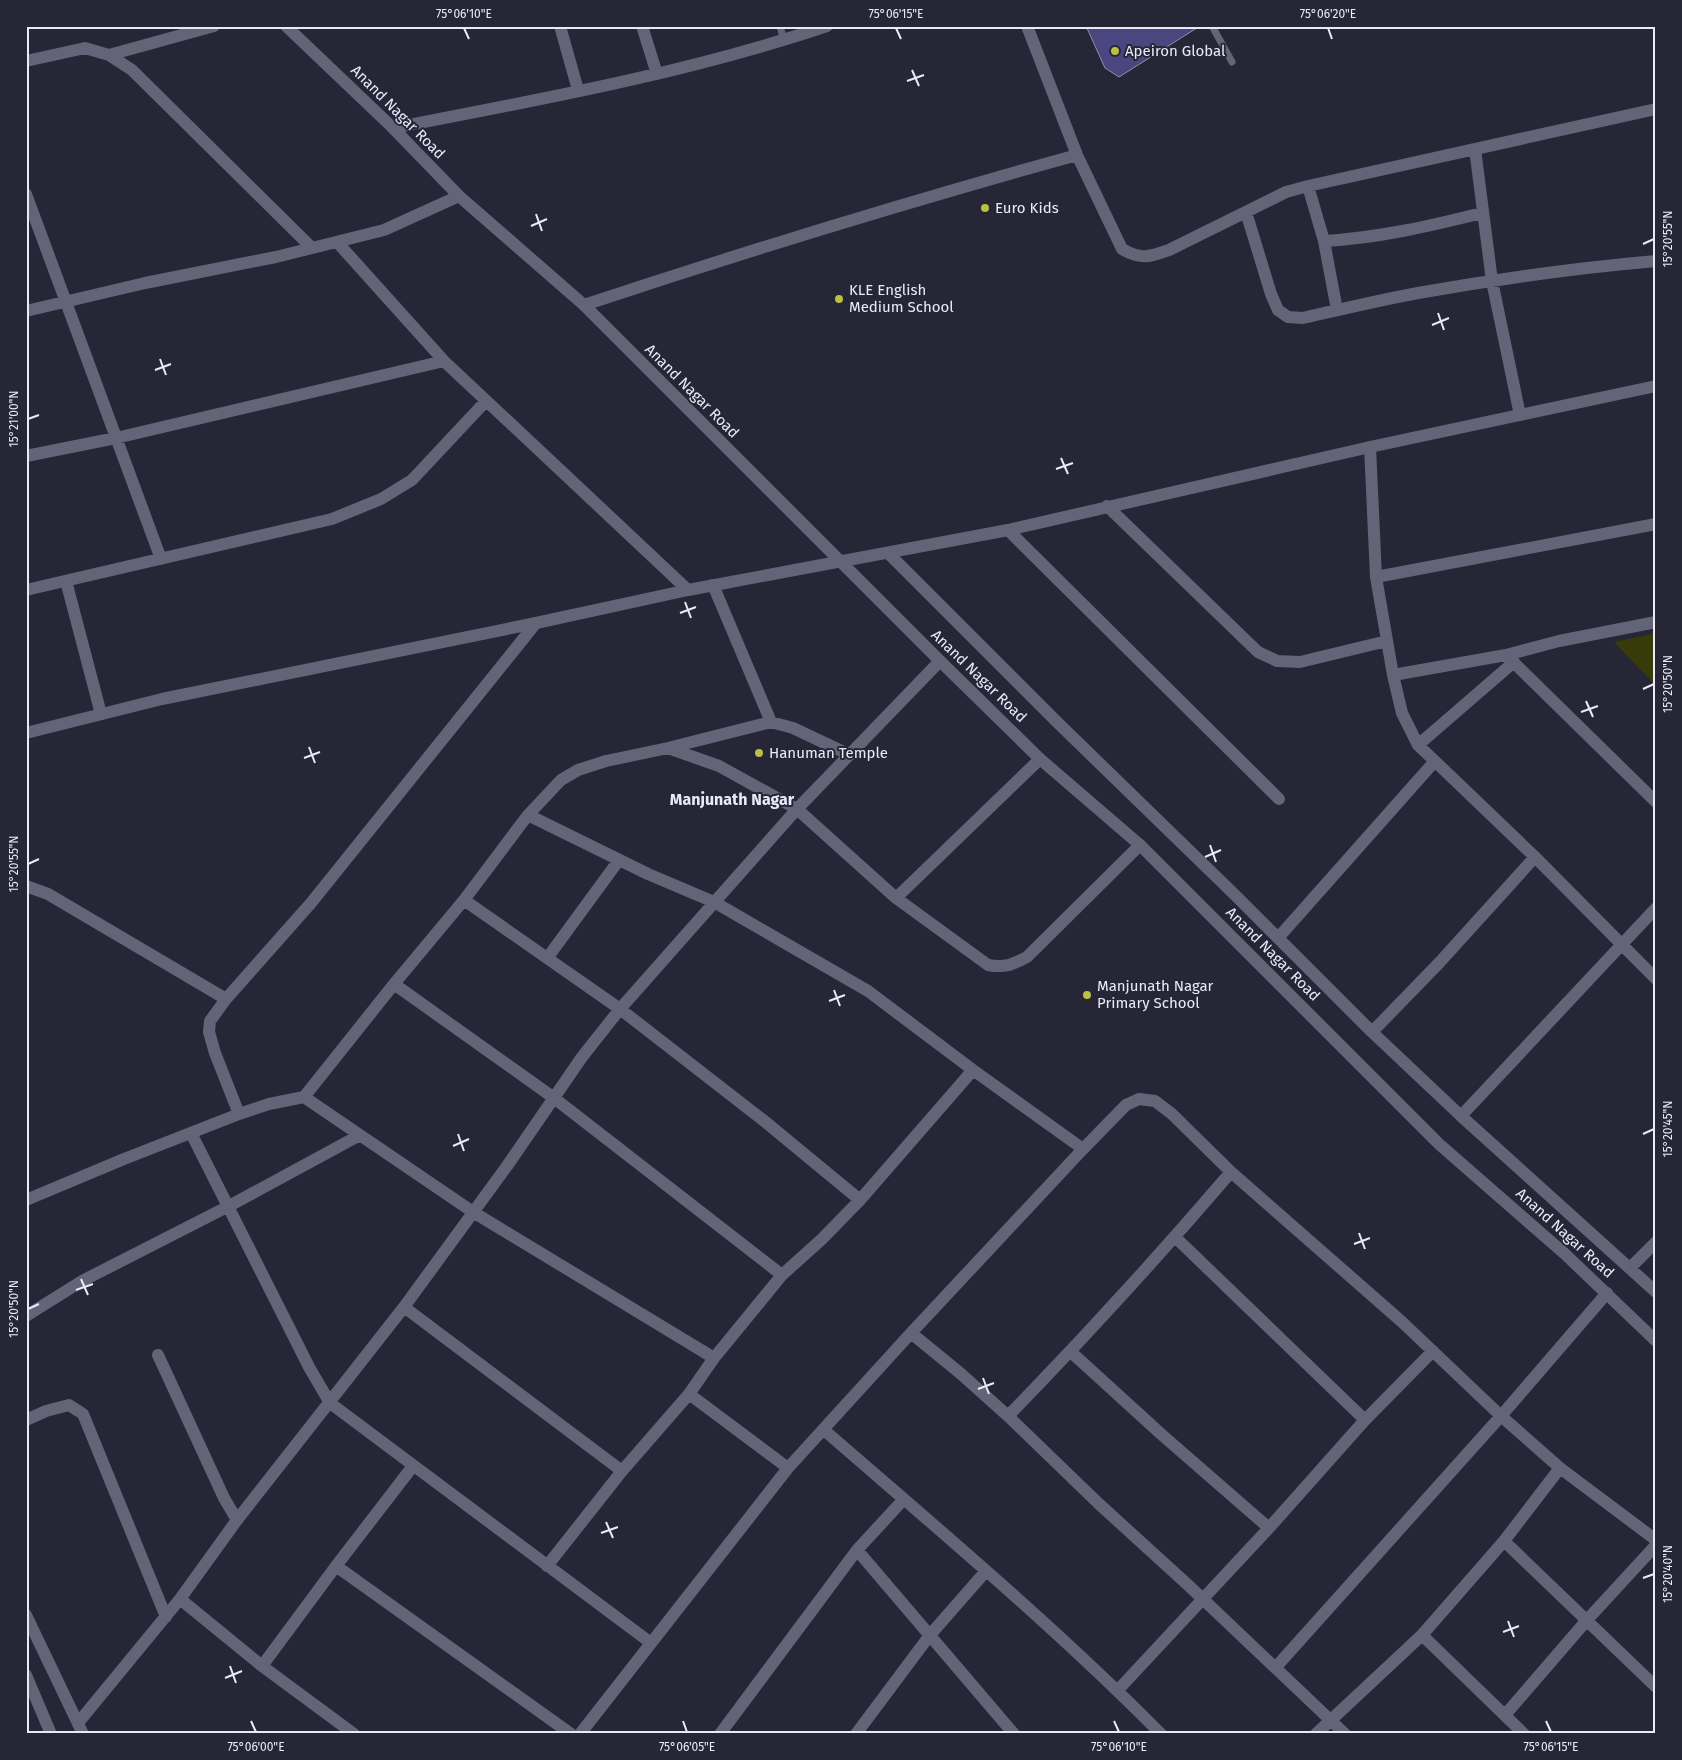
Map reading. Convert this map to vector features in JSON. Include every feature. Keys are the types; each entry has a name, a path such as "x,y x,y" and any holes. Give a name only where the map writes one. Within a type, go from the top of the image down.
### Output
{"street":[{"path":"109,55 214,26"},
{"name":"Anand Nagar Road","path":"286,26 393,128 459,196 584,305 940,661 1040,759 1140,845 1440,1144 1607,1293 1656,1341"},
{"path":"560,26 578,90"},
{"path":"642,26 657,74"},
{"path":"393,128 657,74 784,41 827,26"},
{"path":"1027,26 1077,155 1122,249 1134,256 1150,257 1169,250 1286,192 1656,109"},
{"path":"26,61 85,48 109,55 132,70 312,248"},
{"path":"1475,149 1492,281 1520,415"},
{"path":"584,305 758,248 950,190 1077,155"},
{"path":"1308,186 1324,242 1337,310"},
{"path":"26,194 161,559"},
{"path":"26,311 65,301 276,257 384,230 459,196"},
{"path":"1246,212 1271,294 1278,310 1288,317 1303,318 1417,293 1492,281 1585,268 1656,261"},
{"path":"1324,242 1349,240 1432,226 1482,213"},
{"path":"337,242 444,362 688,590"},
{"path":"26,456 116,438 444,362"},
{"path":"26,732 162,699 688,590 1008,530 1370,447 1656,386"},
{"path":"26,590 332,519 380,499 412,480 486,401"},
{"path":"1370,447 1376,577 1393,675 1402,713 1418,745 1656,978"},
{"path":"1107,506 1258,652 1277,662 1300,662 1387,641"},
{"path":"1376,577 1656,524"},
{"path":"1008,530 1279,799"},
{"path":"888,553 1372,1032 1461,1116 1656,1292"},
{"path":"66,581 101,714"},
{"path":"713,585 771,722"},
{"path":"1393,675 1510,659 1559,641 1656,622"},
{"path":"239,1114 215,1053 209,1032 210,1021 226,999 311,903 536,623"},
{"path":"1418,745 1510,659"},
{"path":"1510,659 1656,802"},
{"path":"26,1615 30,1633 80,1728 180,1599 237,1520 404,1307 507,1166 582,1057 620,1009 797,809 940,661"},
{"path":"26,1200 239,1114 268,1104 304,1096 464,900 528,816 561,780 578,770 606,761 668,748 771,722 793,728 850,755"},
{"path":"668,748 719,766 797,809 896,898 988,965 1001,967 1014,964 1027,957 1140,845"},
{"path":"896,898 1040,759"},
{"path":"1278,938 1435,762"},
{"path":"528,816 619,860 714,902 868,991 1083,1149"},
{"path":"1372,1032 1439,963 1535,858"},
{"path":"548,957 619,860"},
{"path":"26,886 48,894 226,999"},
{"path":"464,900 620,1009 763,1120 860,1200"},
{"path":"1461,1116 1656,908"},
{"path":"394,984 554,1098 782,1275"},
{"path":"547,1566 622,1471 689,1394 714,1358 782,1275 822,1239 860,1200 973,1070"},
{"path":"304,1096 473,1212 714,1358"},
{"path":"580,1734 788,1468 1083,1149 1126,1105 1139,1099 1155,1101 1172,1114 1230,1172 1433,1351 1501,1416 1560,1468 1656,1540"},
{"path":"191,1133 309,1367 330,1403 651,1643"},
{"path":"26,1316 82,1281 229,1206 360,1135"},
{"path":"1008,1416 1070,1352 1175,1237 1230,1172"},
{"path":"1175,1237 1365,1420"},
{"path":"1630,1268 1656,1242"},
{"path":"1276,1667 1501,1416 1607,1293"},
{"path":"404,1307 622,1471"},
{"path":"911,1333 1008,1416 1098,1503 1276,1667 1345,1734"},
{"path":"1118,1690 1270,1528 1365,1420 1433,1351"},
{"path":"1070,1352 1270,1528"},
{"path":"158,1355 224,1498 237,1520"},
{"path":"689,1394 788,1468"},
{"path":"26,1420 46,1411 69,1405 83,1414 166,1617"},
{"path":"824,1430 1033,1612 1118,1690 1161,1734"},
{"path":"262,1666 413,1466"},
{"path":"1316,1734 1422,1635 1504,1541 1560,1468"},
{"path":"720,1734 857,1550 904,1499"},
{"path":"1504,1541 1656,1687"},
{"path":"1505,1715 1587,1620 1656,1545"},
{"path":"857,1550 1014,1734"},
{"path":"336,1566 571,1734"},
{"path":"856,1734 930,1635 986,1571"},
{"path":"180,1599 262,1666 354,1734"},
{"path":"1422,1635 1524,1734"},
{"path":"26,1675 51,1734"}],"lane":[{"path":"780,26 784,41"},
{"path":"1212,26 1232,62"}],"green space":[{"path":"1656,633 1656,686 1614,642"}],"building":[{"path":"1086,26 1200,26 1119,77 1105,68"}],"place":[{"name":"Apeiron Global","path":"1115,51"},
{"name":"Euro Kids","path":"985,208"},
{"name":"KLE English Medium School","path":"839,299"},
{"name":"Hanuman Temple","path":"759,753"},
{"name":"Manjunath Nagar Primary School","path":"1087,995"}],"district":[{"name":"Manjunath Nagar","path":"732,799"}]}
